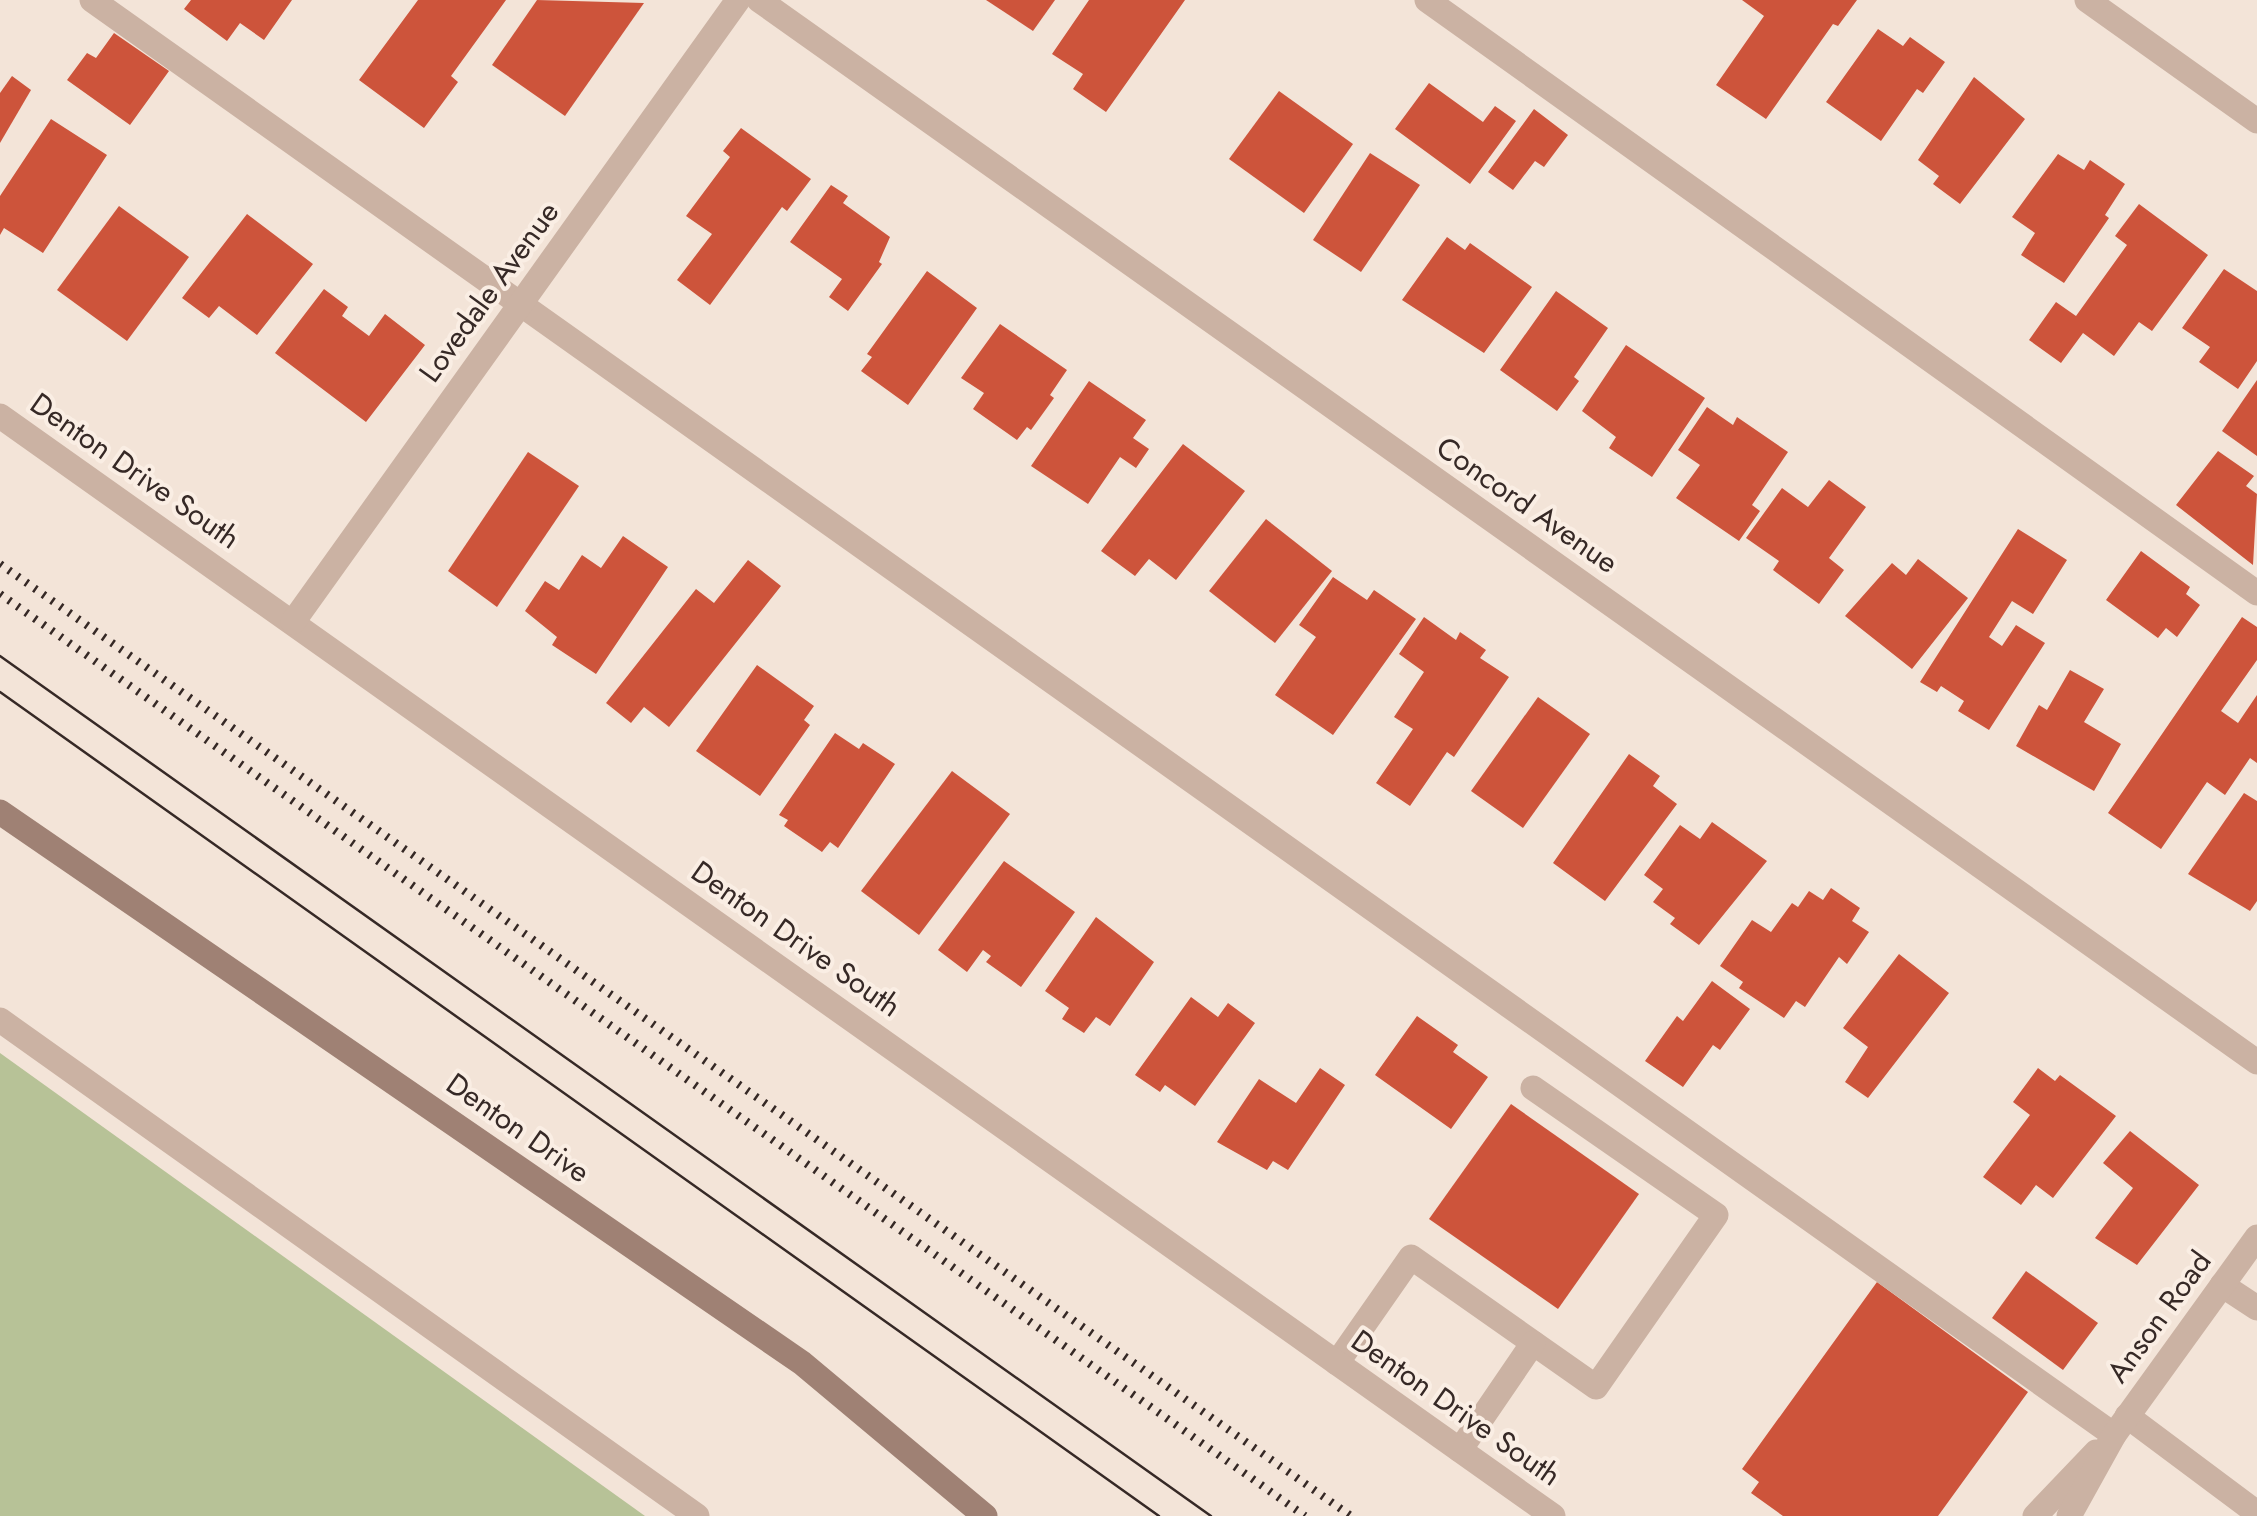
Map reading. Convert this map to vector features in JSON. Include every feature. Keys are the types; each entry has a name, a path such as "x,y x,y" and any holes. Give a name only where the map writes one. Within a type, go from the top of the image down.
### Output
{"main road":[{"name":"Denton Drive","path":"0,812 802,1363 985,1516"}],"street":[{"path":"92,0 2120,1425 2257,1513"},
{"name":"Lovedale Avenue","path":"293,622 738,0"},
{"name":"Concord Avenue","path":"759,0 2257,1062"},
{"path":"1427,0 2257,593"},
{"path":"2088,0 2257,121"},
{"name":"Denton Drive South","path":"0,416 1553,1516"},
{"path":"0,1020 697,1516"},
{"path":"1338,1363 1411,1257 1596,1388 1716,1215 1533,1088"},
{"name":"Anson Road","path":"2035,1516 2120,1425 2257,1237"},
{"path":"2222,1285 2257,1308"},
{"path":"1460,1450 1533,1343"},
{"name":"Anson Road","path":"2070,1516 2120,1425"}],"green space":[{"path":"0,1053 645,1516 0,1516"}],"building":[{"path":"191,0 292,0 264,40 240,23 227,41 184,9"},
{"path":"418,0 506,0 451,76 458,82 424,128 359,80"},
{"path":"537,0 644,3 565,116 492,65"},
{"path":"986,0 1055,0 1033,31"},
{"path":"1089,0 1185,0 1106,112 1073,89 1083,74 1052,54"},
{"path":"1742,0 1857,0 1838,26 1833,24 1766,119 1716,85 1764,16"},
{"path":"1878,29 1903,46 1910,37 1945,62 1923,93 1917,89 1881,141 1826,102"},
{"path":"114,33 169,71 130,125 67,80 87,53 96,58"},
{"path":"12,76 31,90 0,143 0,93"},
{"path":"1974,77 2025,119 1960,204 1933,184 1939,176 1918,160"},
{"path":"1429,83 1483,122 1495,106 1516,121 1470,184 1395,129"},
{"path":"1279,91 1353,144 1304,213 1229,159"},
{"path":"1534,109 1568,135 1544,167 1535,161 1513,190 1488,172"},
{"path":"51,119 107,155 43,253 4,228 0,235 0,196"},
{"path":"741,128 811,179 787,211 782,207 710,305 677,280 712,234 686,216 730,157 723,151"},
{"path":"1370,153 1420,185 1361,272 1313,240"},
{"path":"2058,154 2084,170 2090,160 2125,184 2105,215 2109,218 2064,283 2021,255 2035,233 2012,217"},
{"path":"831,185 848,196 843,203 890,237 879,262 882,264 848,311 829,297 842,279 790,242"},
{"path":"2139,204 2208,255 2152,331 2139,322 2114,356 2083,333 2061,363 2029,340 2056,302 2076,316 2127,245 2115,236"},
{"path":"119,206 189,257 127,341 57,290"},
{"path":"247,214 313,264 257,335 219,306 209,318 182,298"},
{"path":"1447,237 1465,250 1470,243 1532,287 1484,353 1402,300"},
{"path":"2224,269 2257,291 2257,361 2238,389 2199,362 2210,347 2182,328"},
{"path":"927,271 977,308 908,405 861,371 872,357 867,354"},
{"path":"324,289 348,307 342,316 369,336 385,314 425,345 366,422 275,353"},
{"path":"1556,291 1608,328 1574,377 1579,381 1557,411 1500,370"},
{"path":"1000,324 1067,370 1050,395 1054,398 1031,430 1027,427 1017,440 973,409 984,393 961,378"},
{"path":"1626,345 1705,398 1652,477 1609,448 1616,437 1582,411"},
{"path":"2257,380 2257,456 2222,431"},
{"path":"1089,381 1146,420 1133,438 1149,449 1136,468 1120,457 1088,504 1031,466"},
{"path":"1707,407 1733,425 1737,417 1788,452 1752,505 1760,511 1739,541 1676,498 1700,465 1678,450"},
{"path":"1183,444 1245,491 1176,580 1149,559 1135,576 1101,551"},
{"path":"2218,451 2254,476 2246,486 2257,494 2253,565 2176,505"},
{"path":"528,452 579,486 497,607 448,571"},
{"path":"1829,480 1866,507 1829,558 1844,570 1819,604 1773,570 1779,561 1746,538 1782,488 1808,507"},
{"path":"1266,519 1332,571 1275,643 1209,591"},
{"path":"2018,529 2067,560 2033,614 2012,601 1989,637 2002,646 2016,625 2045,643 1989,730 1958,711 1964,701 1941,686 1937,692 1920,682"},
{"path":"623,536 668,567 596,674 552,645 557,637 525,611 545,581 559,590 582,555 601,568"},
{"path":"2141,551 2190,587 2186,594 2200,605 2177,637 2166,628 2158,638 2106,600"},
{"path":"1918,559 1968,598 1912,669 1845,616 1892,563 1906,575"},
{"path":"748,560 781,586 669,727 644,707 631,723 606,703 696,589 714,603"},
{"path":"1333,577 1367,600 1374,590 1416,619 1333,735 1275,695 1316,637 1299,625"},
{"path":"1424,617 1456,640 1460,632 1486,650 1480,658 1509,677 1454,757 1447,752 1410,806 1376,783 1413,729 1394,717 1424,672 1399,654"},
{"path":"2242,617 2257,627 2257,660 2221,711 2238,723 2257,695 2257,763 2250,758 2225,795 2207,782 2161,849 2108,813"},
{"path":"757,665 814,706 804,720 810,725 760,796 696,751"},
{"path":"2070,670 2104,689 2084,722 2121,744 2094,791 2016,746 2039,705 2047,710"},
{"path":"1538,697 1590,734 1523,828 1471,791"},
{"path":"835,733 859,749 863,743 895,764 838,848 830,842 822,852 784,826 788,820 779,815"},
{"path":"1629,754 1660,776 1653,786 1677,804 1605,901 1553,863"},
{"path":"952,771 1010,814 919,935 861,891"},
{"path":"2244,793 2257,801 2257,901 2250,911 2188,874"},
{"path":"1712,822 1767,861 1699,945 1670,924 1675,918 1653,902 1663,889 1644,875 1680,825 1700,839"},
{"path":"1004,861 1075,912 1021,987 986,962 991,956 983,950 967,972 938,950"},
{"path":"1831,888 1860,908 1852,921 1869,932 1847,964 1839,957 1805,1007 1796,1001 1784,1018 1739,988 1743,982 1720,966 1752,920 1771,932 1792,903 1798,907 1809,891 1823,900"},
{"path":"1096,917 1154,962 1110,1026 1096,1017 1084,1033 1062,1019 1069,1008 1045,991"},
{"path":"1899,954 1949,993 1868,1098 1845,1082 1868,1047 1843,1028"},
{"path":"1712,981 1750,1009 1720,1050 1713,1045 1683,1087 1645,1061 1677,1016 1683,1021"},
{"path":"1191,997 1218,1017 1228,1003 1255,1023 1195,1106 1165,1085 1160,1092 1135,1075"},
{"path":"1417,1016 1458,1045 1453,1052 1488,1077 1451,1129 1375,1075"},
{"path":"1320,1068 1345,1085 1288,1170 1273,1161 1267,1170 1217,1142 1259,1079 1296,1103"},
{"path":"2038,1068 2055,1081 2060,1075 2116,1116 2053,1198 2036,1185 2021,1205 1983,1177 2030,1115 2013,1102"},
{"path":"1511,1104 1639,1194 1558,1309 1429,1219"},
{"path":"2130,1131 2199,1185 2137,1265 2095,1238 2133,1188 2103,1163"},
{"path":"2026,1271 2098,1323 2063,1370 1992,1318"},
{"path":"1877,1282 2028,1392 1938,1516 1783,1516 1751,1493 1759,1482 1742,1469"}],"tram line":[{"path":"0,656 1211,1516"},
{"path":"0,692 1159,1516"}],"railway":[{"path":"0,564 1351,1516"},
{"path":"0,594 1305,1516"}]}
